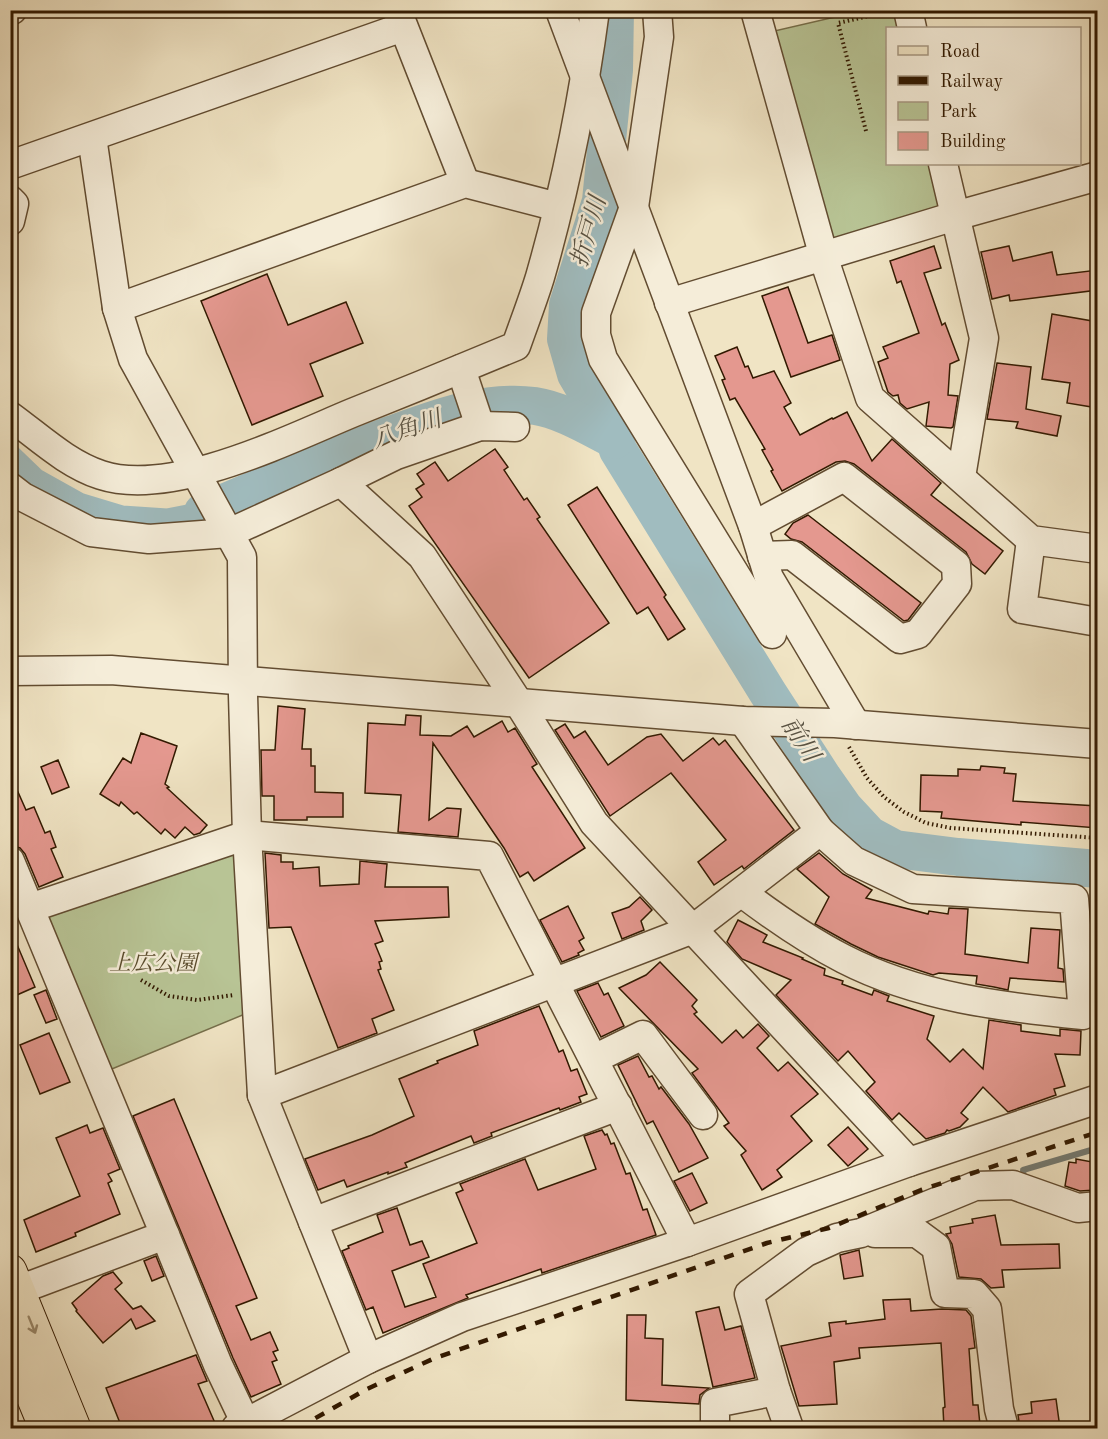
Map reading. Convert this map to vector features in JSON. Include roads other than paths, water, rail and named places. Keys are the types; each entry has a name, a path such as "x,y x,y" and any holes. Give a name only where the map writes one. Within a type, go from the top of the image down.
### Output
{"main road":[{"path":"13,1283 74,1428"},
{"path":"10,1341 46,1428"}],"street":[{"path":"560,10 753,526 770,578 840,724"},
{"path":"10,416 72,462 101,475 135,482 199,477 516,346 540,278 558,207 586,82 595,10"},
{"path":"657,10 659,37 634,207 596,313 596,335 603,359 772,634"},
{"path":"755,10 823,257 870,398 1031,540 1098,549"},
{"path":"908,10 912,27"},
{"path":"10,165 92,137 400,19 465,183"},
{"path":"92,137 117,308 133,359 242,557 242,681 247,835 262,1095 368,1359"},
{"path":"943,165 984,338 961,477"},
{"path":"669,303 955,216 1098,176"},
{"path":"117,308 465,183 558,207"},
{"path":"10,200 14,204 10,220"},
{"path":"461,370 480,425"},
{"path":"10,488 91,532 149,539 228,532 396,455 480,425 515,426"},
{"path":"753,526 844,477 956,565 957,584 918,634 900,639 792,555 762,556"},
{"path":"341,482 422,556 594,823 909,1162"},
{"path":"1031,540 1022,609 1098,622"},
{"path":"10,671 111,670 743,721 840,724 1098,744"},
{"path":"741,892 786,926 845,960 900,983 950,997 1010,1008 1090,1015 1086,899 913,889 854,861 820,831 743,721"},
{"path":"262,1095 693,930 820,831"},
{"path":"30,908 247,835 489,856 687,1242"},
{"path":"10,861 243,1426 368,1359 462,1317 687,1242 909,1162 1098,1099"},
{"path":"594,1059 643,1035 703,1115"},
{"path":"313,1222 618,1106"},
{"path":"789,1428 776,1391 749,1294 806,1252 837,1238 861,1233 975,1186 1013,1185 1078,1208 1098,1206"},
{"path":"861,1233 917,1233 936,1247 945,1293 974,1294 987,1309 999,1409 1004,1428"},
{"path":"13,1283 165,1235"},
{"path":"715,1428 715,1403 776,1391"}],"waterway":[{"name":"前川","path":"615,10 614,70 601,201 568,305 566,339 576,374 615,440 618,450 823,778 844,808 869,835 895,849 1098,869"},
{"name":"八角川","path":"203,512 385,437 458,412 477,408 516,405 545,408 576,420 615,440"},
{"path":"10,454 36,479 79,503 122,516 167,519 203,512"},
{"path":"1024,1178 1023,1170 1098,1148"}],"railway":[{"path":"298,1428 367,1389 435,1358 767,1243 829,1228 921,1190 1098,1132"}],"water label":[{"name":"折戸川","path":"590,232"}],"park label":[{"name":"上広公園","path":"153,964"}]}
